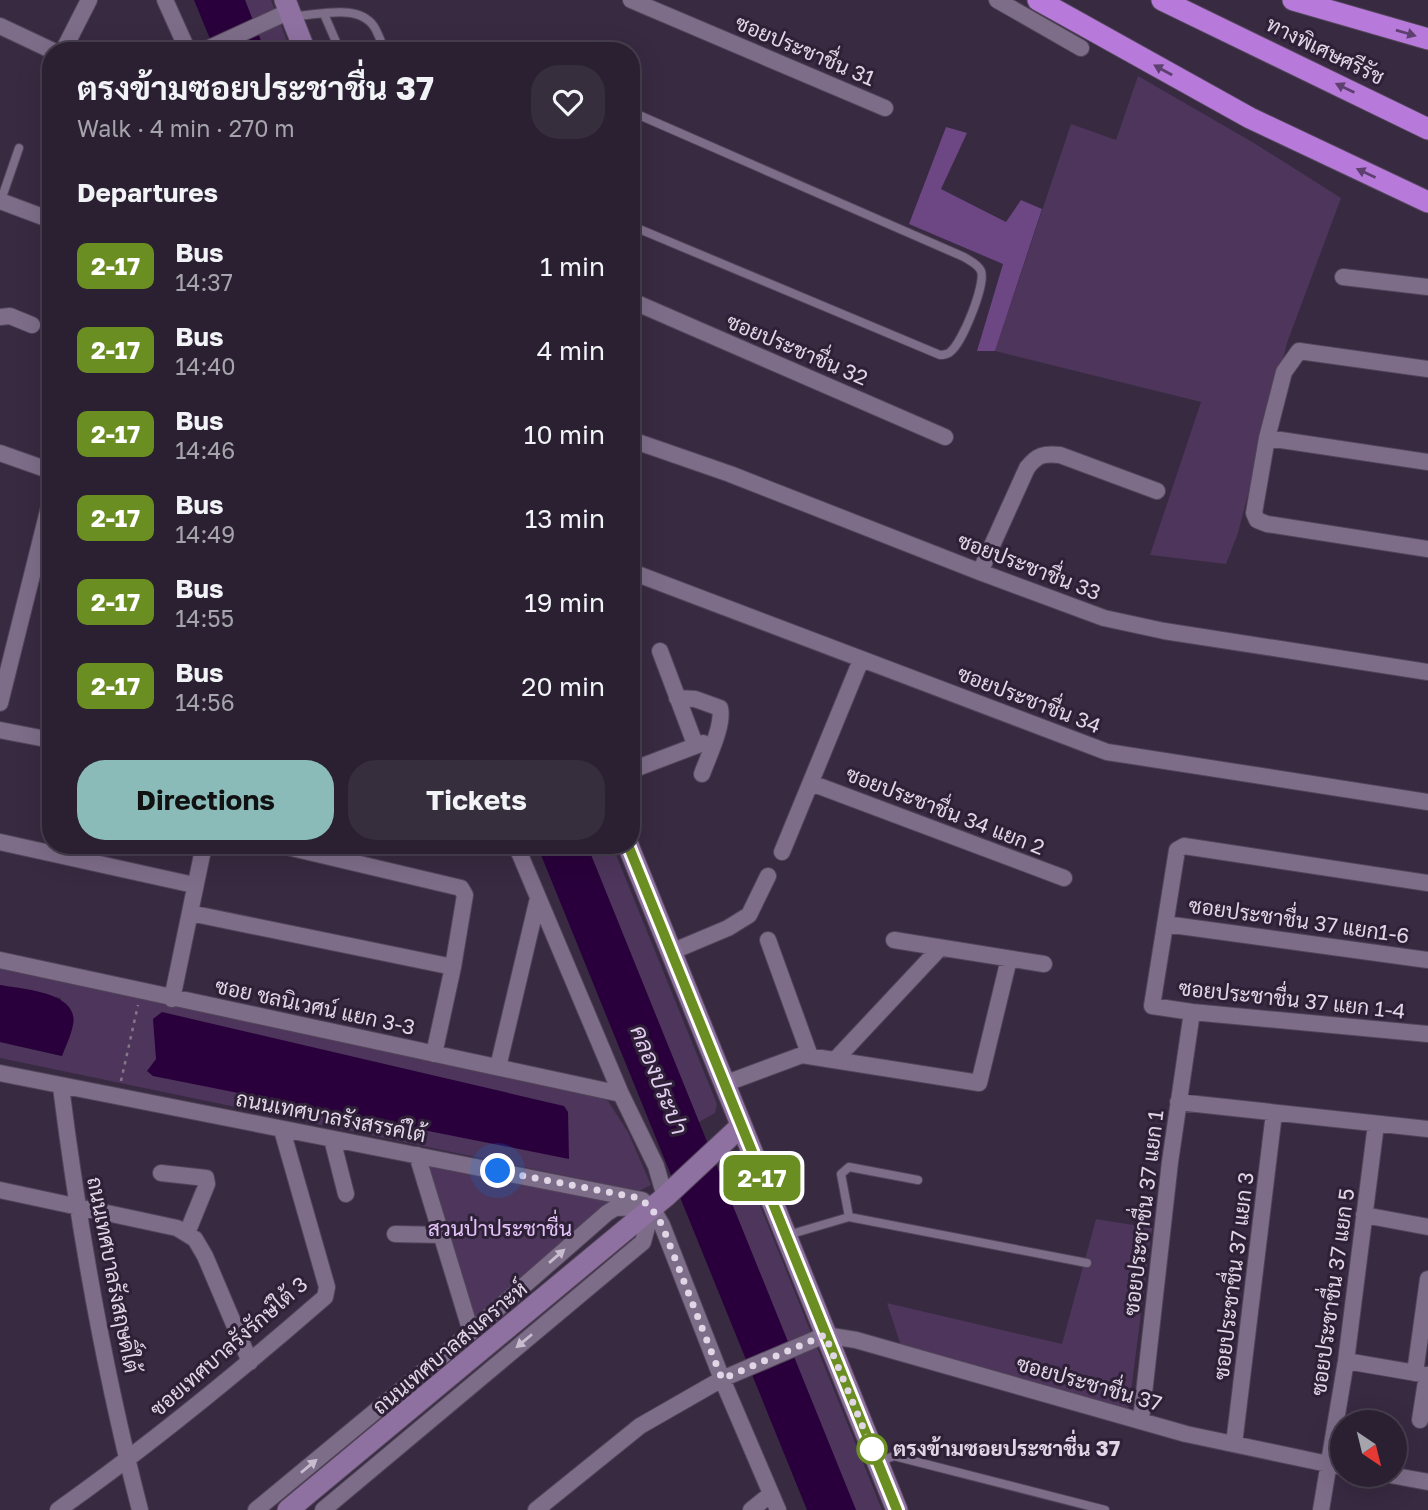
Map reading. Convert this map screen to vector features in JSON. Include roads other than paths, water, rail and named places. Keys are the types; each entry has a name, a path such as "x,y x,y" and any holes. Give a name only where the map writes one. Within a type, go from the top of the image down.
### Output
{"highway":[{"path":"1038,0 1250,118 1428,202"},
{"name":"ทางพิเศษศรีรัช","path":"1162,0 1428,129"},
{"name":"ทางพิเศษศรีรัช","path":"1293,0 1428,39"}],"main road":[{"path":"289,9 302,42"},
{"path":"632,854 897,1510"},
{"name":"ถนนเทศบาลสงเคราะห์","path":"288,1510 663,1198 741,1126"}],"street":[{"path":"68,42 89,0"},
{"path":"165,0 184,42"},
{"name":"ซอยประชาชื่น 31","path":"631,0 885,108"},
{"path":"997,0 1081,48"},
{"path":"223,42 289,9"},
{"path":"0,26 42,46"},
{"path":"0,202 42,217"},
{"path":"1343,277 1428,287"},
{"name":"ซอยประชาชื่น 32","path":"640,304 945,437"},
{"path":"0,317 10,316 32,325"},
{"path":"1428,369 1299,351 1284,372 1254,513 1257,520 1267,524 1428,549"},
{"path":"1268,438 1428,462"},
{"name":"ซอยประชาชื่น 33","path":"640,443 730,474 1104,618 1164,631 1428,672"},
{"path":"0,453 42,468"},
{"path":"980,572 1027,468 1035,458 1046,453 1060,455 1157,491"},
{"path":"0,703 42,535"},
{"name":"ซอยประชาชื่น 34","path":"640,575 1107,752 1428,803"},
{"path":"660,651 695,744"},
{"name":"ซอยประชาชื่น 34 แยก 2","path":"782,852 861,660"},
{"path":"677,698 695,699 720,708 722,713 702,774"},
{"path":"0,730 42,738"},
{"path":"640,767 695,744 712,745"},
{"name":"ซอยประชาชื่น 34 แยก 2","path":"811,783 1063,878"},
{"path":"0,842 42,851"},
{"path":"1165,924 1177,850 1184,846 1428,883"},
{"path":"54,854 194,885"},
{"path":"172,999 202,854"},
{"path":"317,854 461,888 465,895 434,1054"},
{"path":"520,854 621,1094 656,1166 663,1198 662,1225 722,1379 778,1510"},
{"path":"671,952 728,928 749,915 768,876"},
{"path":"498,1068 538,898"},
{"path":"190,912 453,967"},
{"name":"ซอยประชาชื่น 37 แยก1-6","path":"1165,924 1428,960"},
{"name":"ซอยประชาชื่น 37 แยก 1-4","path":"1165,924 1152,1006 1428,1034"},
{"path":"768,940 810,1056"},
{"path":"894,940 1044,964"},
{"path":"835,1060 940,948"},
{"path":"724,1084 788,1058 803,1055 979,1083 1009,959"},
{"name":"ซอย ชลนิเวศน์ แยก 3-3","path":"0,960 621,1094"},
{"name":"ซอยประชาชื่น 37 แยก 1","path":"1141,1420 1178,1102 1192,1012"},
{"name":"ถนนเทศบาลรังสรรค์ใต้","path":"0,1073 642,1200 663,1198"},
{"name":"ถนนเทศบาลรังสฤษดิ์ใต้","path":"61,1087 76,1205 127,1461 140,1510"},
{"path":"1178,1102 1428,1129"},
{"name":"ซอยประชาชื่น 37 แยก 3","path":"1234,1444 1275,1113"},
{"name":"ซอยประชาชื่น 37 แยก 5","path":"1341,1410 1376,1124"},
{"name":"ซอยเทศบาลรังรักษ์ใต้ 3","path":"58,1510 127,1461 250,1362 325,1297 327,1287 282,1129"},
{"path":"331,1139 346,1195"},
{"path":"417,1156 471,1332"},
{"path":"161,1173 206,1178 207,1184 187,1233"},
{"path":"0,1190 177,1228 187,1233 195,1239 205,1256 250,1362"},
{"name":"ถนนเทศบาลสงเคราะห์","path":"256,1510 471,1332 607,1213 615,1208 663,1198"},
{"name":"ถนนเทศบาลสงเคราะห์","path":"323,1510 643,1242 663,1198"},
{"path":"1364,1215 1428,1227"},
{"path":"395,1234 443,1235"},
{"path":"1420,1420 1428,1279"},
{"path":"536,1510 640,1426 722,1379 825,1335"},
{"name":"ซอยประชาชื่น 37","path":"825,1335 856,1340 1186,1434 1330,1465"},
{"path":"1346,1361 1423,1375"},
{"path":"1407,1478 1428,1482"},
{"name":"ซอยประชาชื่น 37 แยก 5","path":"1321,1510 1330,1482"},
{"path":"751,1510 771,1494"}],"lane":[{"path":"289,9 324,14 358,13 373,24 382,42"},
{"path":"324,14 336,42"},
{"path":"640,115 964,257 975,263 981,271 982,281 962,335 950,353 940,355 640,229"},
{"path":"0,202 19,148"},
{"path":"849,1217 841,1174 849,1167 918,1180"},
{"path":"785,1236 849,1217 1087,1264"},
{"path":"877,1462 894,1456 1105,1510"}],"water":[{"path":"194,0 245,0 261,42 211,42"},
{"name":"คลองประปา","path":"541,854 591,854 856,1510 807,1510"},
{"path":"0,985 47,994 68,1005 73,1014 73,1025 62,1056 0,1042"},
{"path":"162,1012 564,1106 568,1112 569,1159 153,1076 147,1071 156,1059 153,1019"}],"place":[{"name":"ตรงข้ามซอยประชาชื่น 37","path":"872,1449"}],"park label":[{"name":"สวนป่าประชาชื่น","path":"500,1229"}]}
